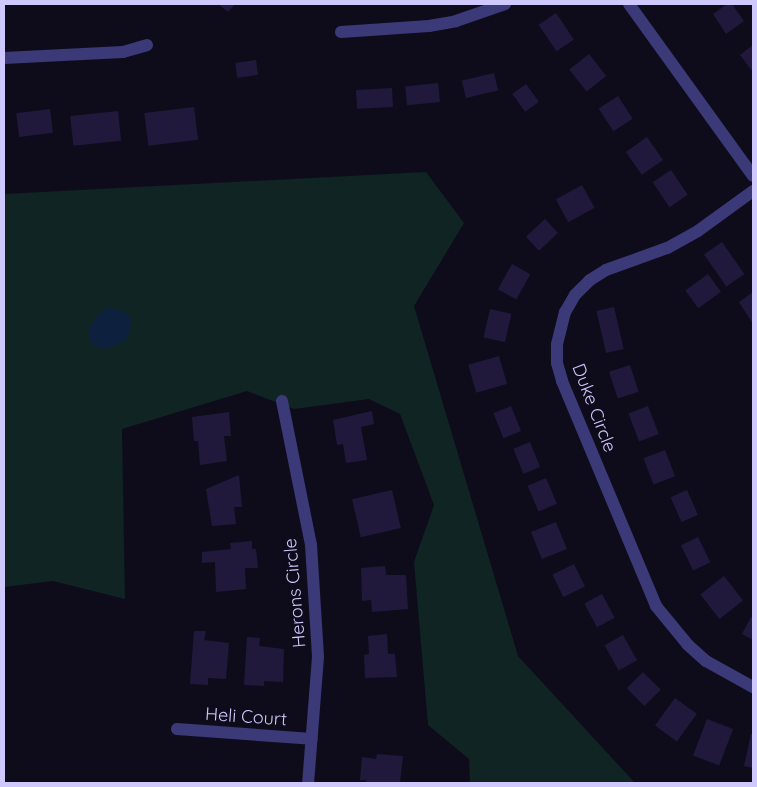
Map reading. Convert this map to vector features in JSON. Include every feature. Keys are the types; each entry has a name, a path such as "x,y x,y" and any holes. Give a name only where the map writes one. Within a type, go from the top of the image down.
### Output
{"street":[{"path":"341,32 429,26 456,21 505,4"},
{"path":"629,4 753,176"},
{"path":"4,58 122,52 146,45"},
{"name":"Duke Circle","path":"753,190 698,231 667,248 606,270 590,280 575,295 565,312 557,344 557,363 562,381 656,606 688,645 706,661 753,687"},
{"name":"Herons Circle","path":"282,401 311,545 318,657 308,783"},
{"name":"Heli Court","path":"177,729 312,739"}],"green space":[{"path":"426,172 464,223 414,306 518,656 635,783 470,783 469,759 428,725 414,562 434,505 400,414 369,399 294,409 247,391 122,429 125,599 53,581 4,587 4,194"}],"water":[{"path":"107,308 119,310 130,316 131,321 130,332 124,341 106,349 92,345 88,331 96,317"}],"building":[{"path":"218,4 235,4 228,12"},
{"path":"727,4 732,4 744,21 726,34 713,14"},
{"path":"556,13 574,40 556,51 539,25"},
{"path":"753,45 753,72 740,55"},
{"path":"589,54 606,76 587,91 569,69"},
{"path":"256,60 258,75 237,78 235,63"},
{"path":"494,73 498,91 466,98 462,80"},
{"path":"438,83 440,102 407,105 405,86"},
{"path":"526,84 539,102 525,112 512,94"},
{"path":"392,88 393,107 357,109 356,90"},
{"path":"618,96 633,119 613,131 599,109"},
{"path":"194,107 198,140 148,146 144,113"},
{"path":"50,109 53,133 19,137 16,113"},
{"path":"118,111 121,141 73,146 70,116"},
{"path":"647,137 663,160 642,175 626,152"},
{"path":"671,170 688,195 670,207 653,182"},
{"path":"582,185 595,208 568,222 556,200"},
{"path":"545,219 558,233 539,251 526,237"},
{"path":"722,242 744,274 726,287 704,255"},
{"path":"512,264 530,274 516,300 498,289"},
{"path":"708,274 721,292 698,308 685,290"},
{"path":"753,292 753,324 739,302"},
{"path":"614,307 624,349 606,353 596,311"},
{"path":"490,309 511,314 505,342 483,337"},
{"path":"499,356 507,384 476,393 468,365"},
{"path":"630,365 639,392 618,398 609,372"},
{"path":"511,406 521,431 503,438 493,413"},
{"path":"648,406 659,434 639,442 628,414"},
{"path":"372,411 374,424 361,427 367,460 346,463 343,444 337,445 333,420"},
{"path":"229,412 231,436 224,436 227,461 200,465 198,441 194,441 192,417"},
{"path":"530,442 540,467 523,474 513,449"},
{"path":"665,450 675,476 654,484 644,458"},
{"path":"239,475 242,507 234,507 236,524 212,526 206,489"},
{"path":"546,478 557,504 539,512 528,486"},
{"path":"392,490 401,528 361,537 352,499"},
{"path":"687,490 698,515 682,522 671,497"},
{"path":"556,522 567,549 542,559 531,532"},
{"path":"698,537 710,562 693,570 681,545"},
{"path":"252,541 252,549 256,549 258,568 245,568 246,589 216,592 215,562 202,563 202,552 231,549 230,543"},
{"path":"574,564 585,586 563,597 552,575"},
{"path":"385,566 386,575 406,575 408,609 372,612 371,600 362,601 361,568"},
{"path":"724,576 743,600 719,619 700,594"},
{"path":"602,594 615,618 597,627 584,603"},
{"path":"751,617 753,618 753,640 742,634"},
{"path":"194,631 206,631 204,640 229,643 226,679 208,678 208,685 190,684"},
{"path":"387,634 388,654 395,654 397,677 365,678 364,655 369,654 368,636"},
{"path":"623,635 637,660 619,671 605,645"},
{"path":"247,637 260,638 259,646 284,649 283,682 264,681 264,686 244,685"},
{"path":"643,672 661,690 644,706 627,688"},
{"path":"675,698 697,714 677,741 655,726"},
{"path":"707,719 733,729 719,765 693,755"},
{"path":"751,734 753,734 753,768 744,766"},
{"path":"377,754 403,756 400,783 366,783 366,780 360,780 362,757 376,759"}]}
